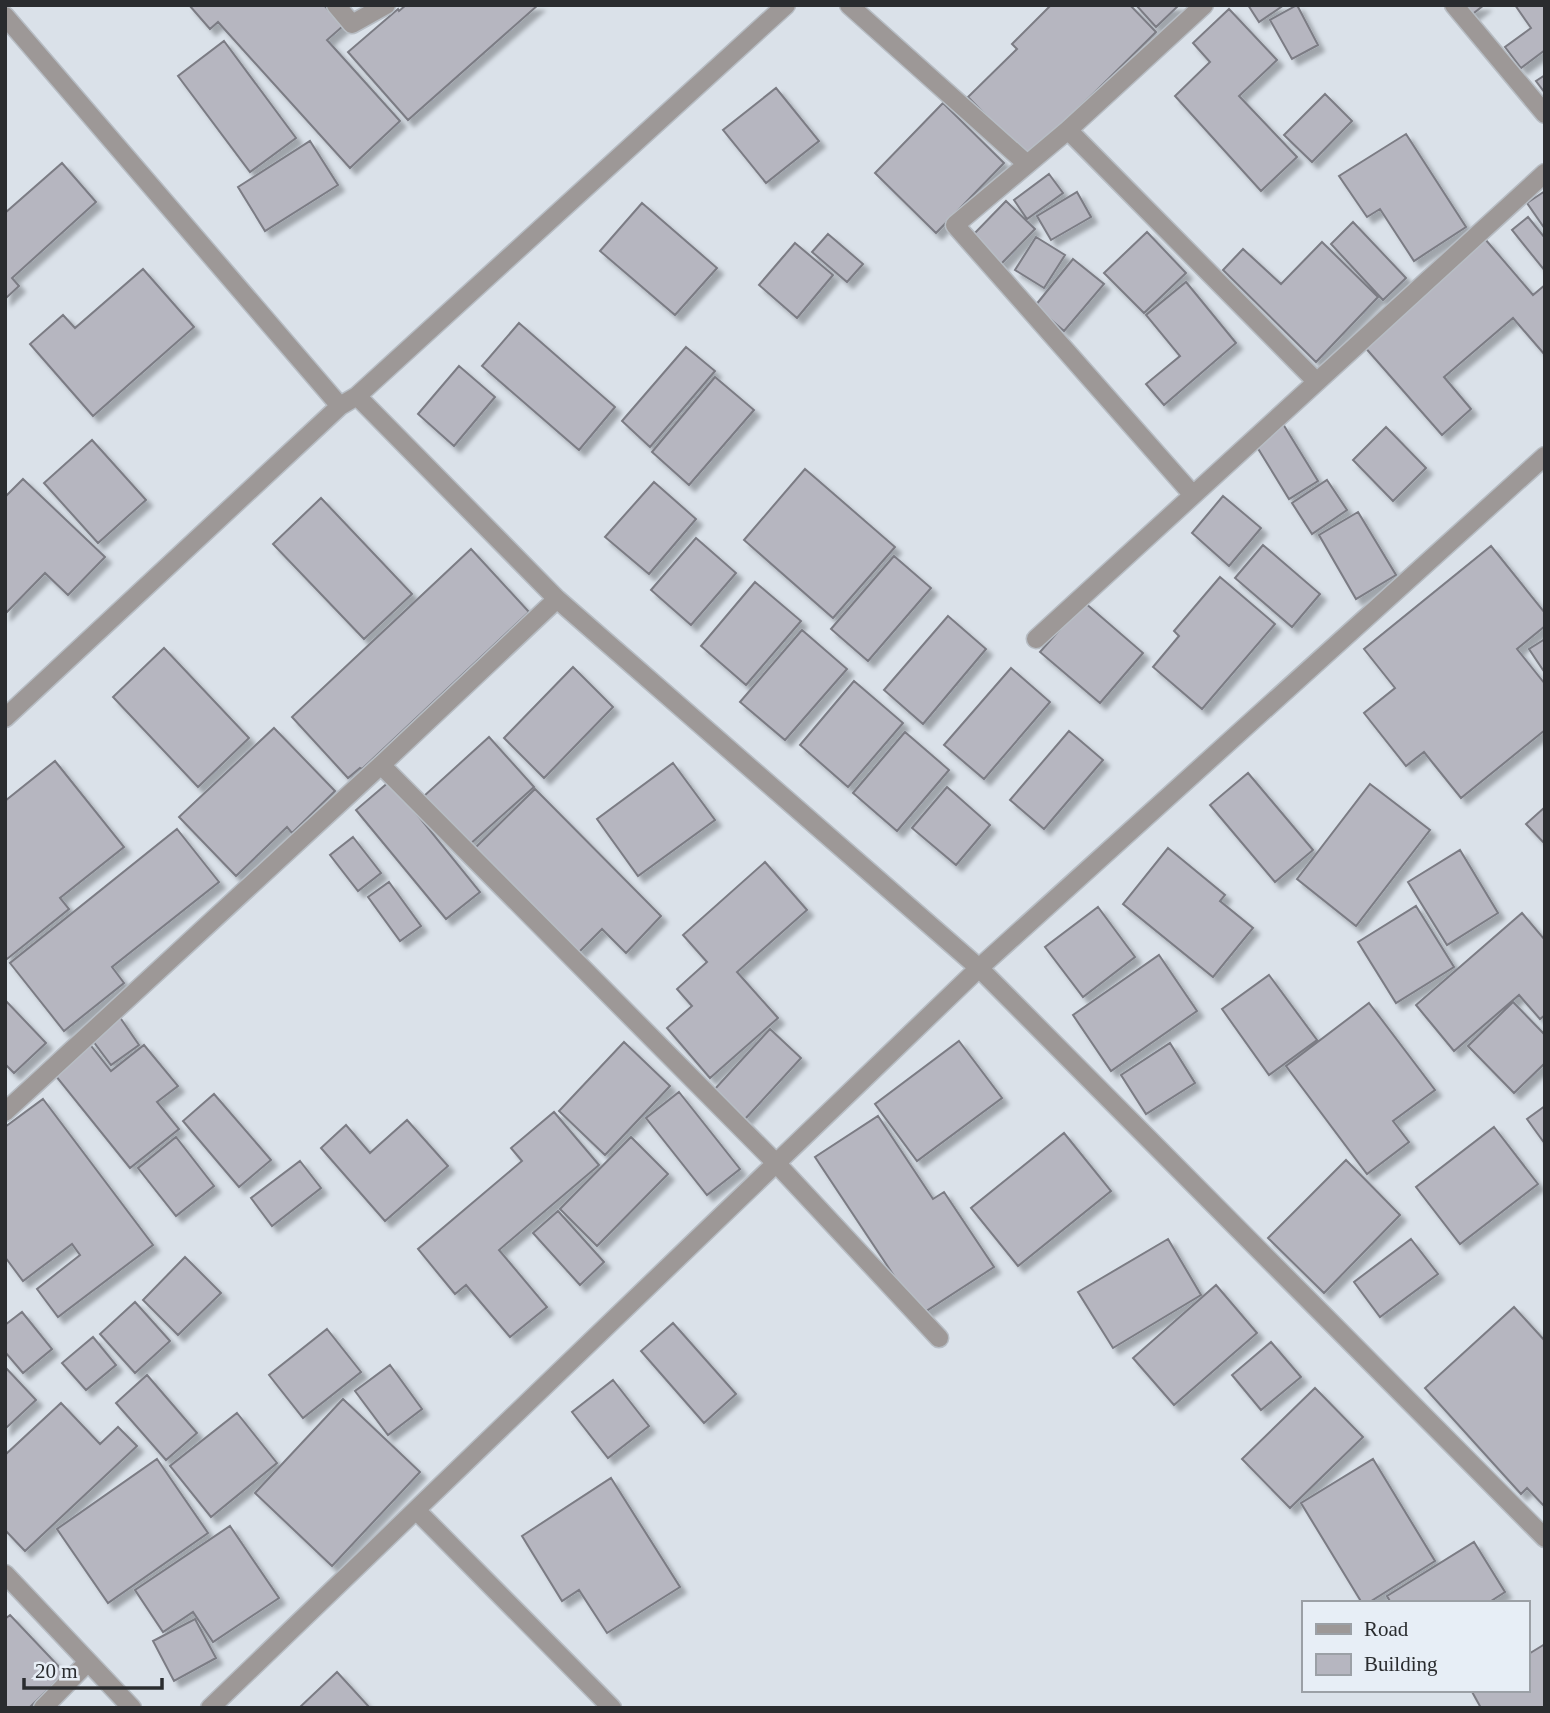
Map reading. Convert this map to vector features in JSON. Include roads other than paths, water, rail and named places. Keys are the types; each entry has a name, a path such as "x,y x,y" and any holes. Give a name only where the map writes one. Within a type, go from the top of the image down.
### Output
{"street":[{"path":"336,5 352,24 386,5"},
{"path":"5,718 340,406 357,396 786,5"},
{"path":"849,5 1027,164"},
{"path":"1193,495 955,225 1068,130 1204,5"},
{"path":"1454,5 1545,114"},
{"path":"5,16 340,406"},
{"path":"1068,130 1315,382"},
{"path":"1035,639 1545,173"},
{"path":"357,396 557,598 979,968 1545,1538"},
{"path":"210,1708 979,968 1545,456"},
{"path":"5,1112 557,598"},
{"path":"380,765 776,1163 939,1338"},
{"path":"416,1510 612,1708"},
{"path":"5,1574 132,1708"},
{"path":"43,1708 88,1662"}]}
